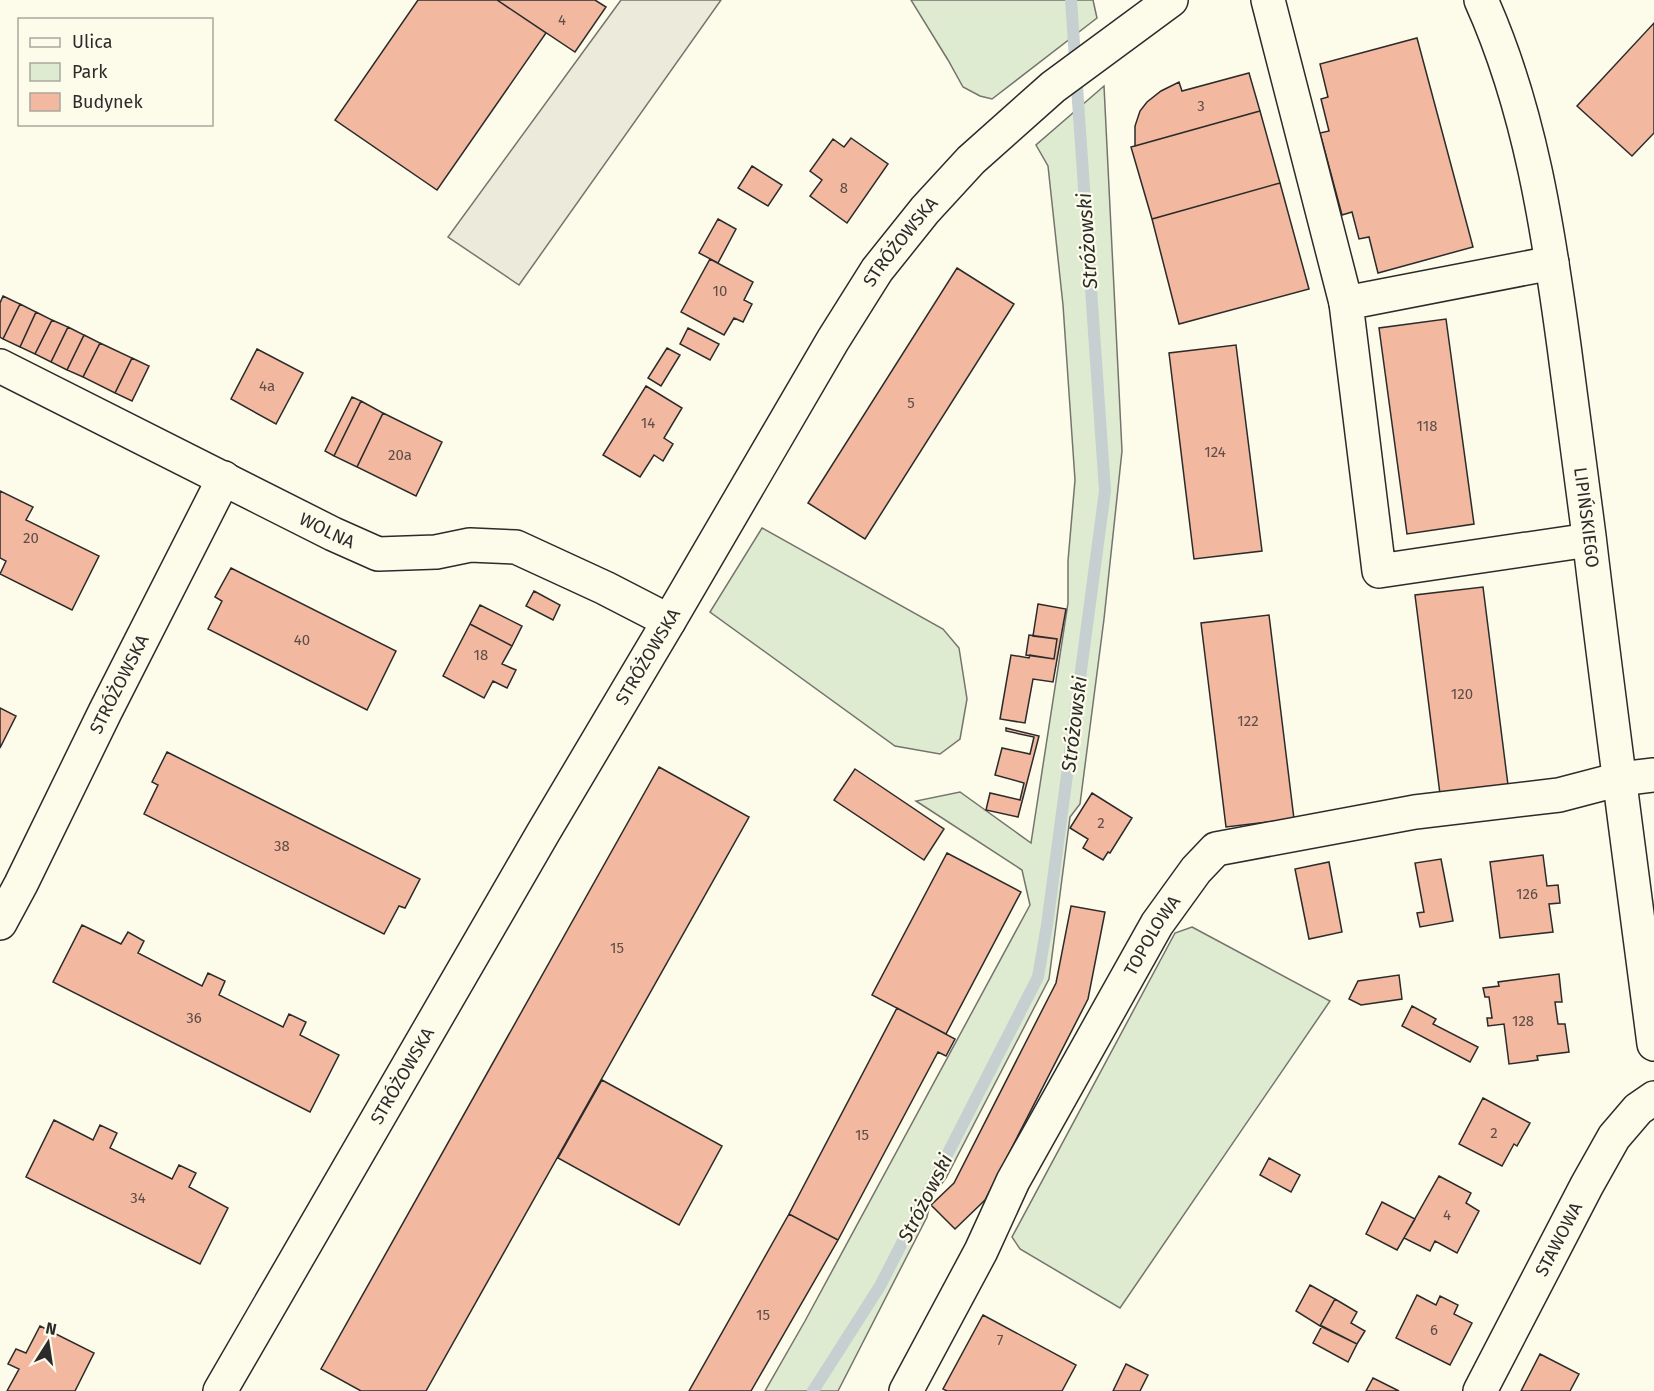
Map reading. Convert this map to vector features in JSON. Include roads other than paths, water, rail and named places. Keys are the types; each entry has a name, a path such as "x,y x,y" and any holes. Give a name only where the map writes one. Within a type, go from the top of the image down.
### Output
{"street":[{"name":"STRÓŻOWSKA","path":"220,1391 543,833 827,350 877,270 925,210 971,160 1053,87 1171,0"},
{"path":"1268,0 1346,303 1379,571 1589,540"},
{"name":"LIPIŃSKIEGO","path":"1481,0 1496,33 1523,121 1539,189 1552,263 1582,474 1654,1044"},
{"path":"1346,303 1552,263"},
{"name":"WOLNA","path":"0,366 333,534 378,554 436,552 470,545 516,547 605,588 669,621"},
{"name":"STRÓŻOWSKA","path":"0,923 224,478"},
{"name":"TOPOLOWA","path":"906,1391 981,1251 1013,1182 1157,924 1196,870 1216,849 1415,812 1559,795 1620,780 1654,775"},
{"name":"STAWOWA","path":"1480,1391 1614,1137 1638,1109 1654,1098"}],"waterway":[{"name":"Stróżowski","path":"813,1391 880,1286 1038,977 1047,925 1105,491 1071,0"}]}
